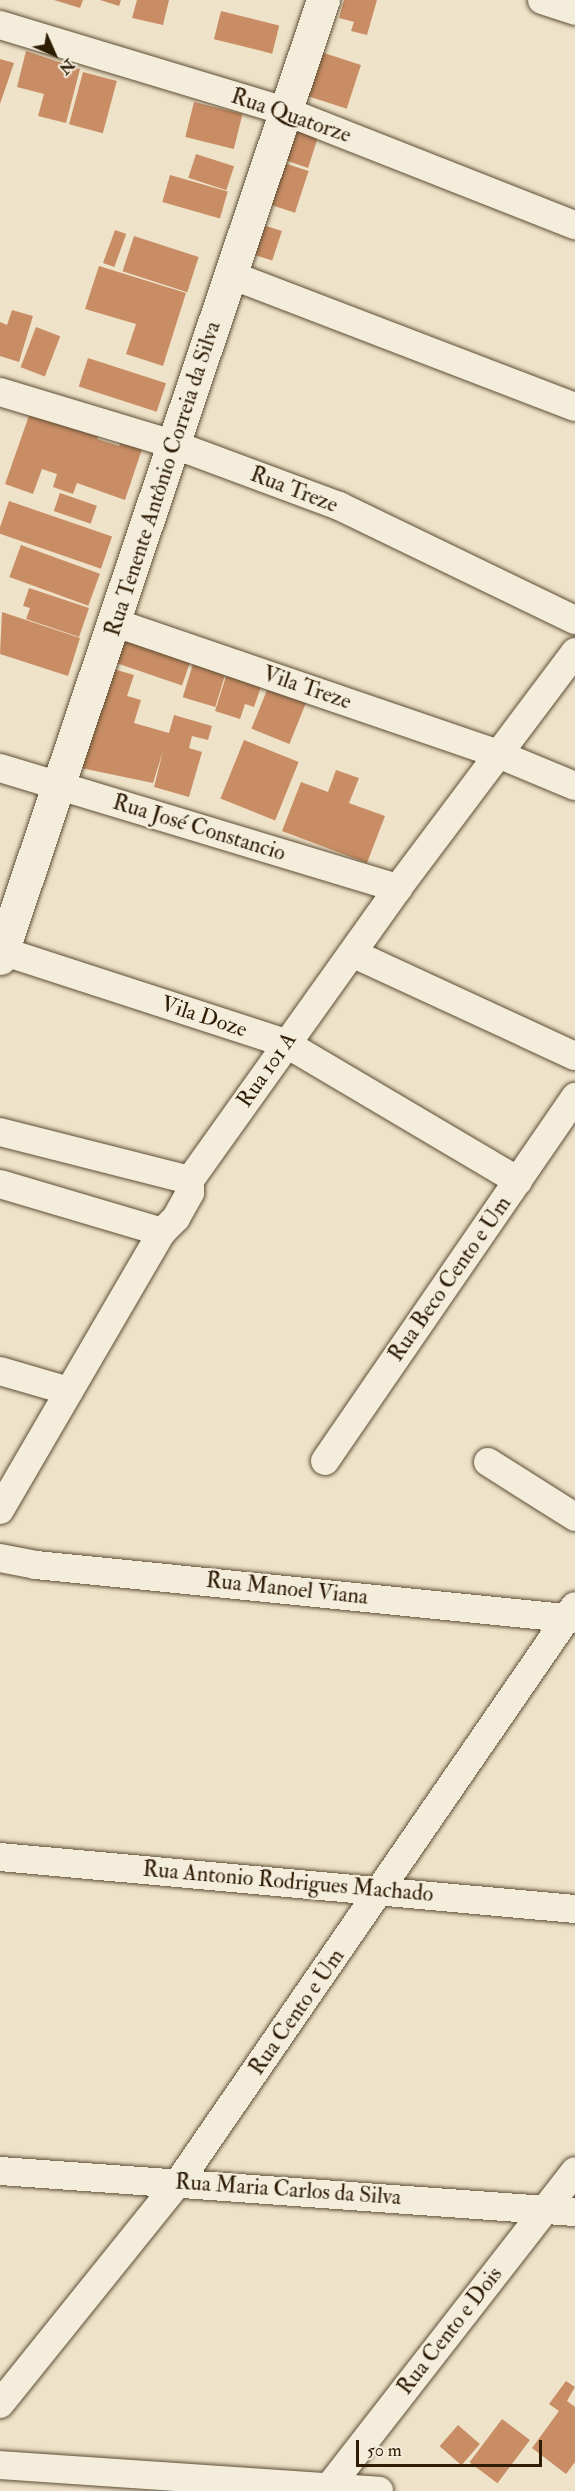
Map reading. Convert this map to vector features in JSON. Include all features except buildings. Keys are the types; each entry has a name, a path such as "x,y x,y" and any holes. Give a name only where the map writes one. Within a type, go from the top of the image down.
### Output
{"main road":[{"name":"Rua Tenente Antônio Correia da Silva","path":"1,954 116,623 323,0"}],"street":[{"path":"542,0 575,11"},
{"name":"Rua Quatorze","path":"0,25 285,111 575,225"},
{"path":"231,275 575,407"},
{"name":"Rua Treze","path":"0,392 175,445 339,506 575,620"},
{"name":"Vila Treze","path":"116,623 498,754 575,786"},
{"name":"Rua 101 A","path":"0,1510 162,1232 176,1218 190,1193 190,1180 285,1043 354,954 398,888 575,652"},
{"name":"Rua José Constancio","path":"0,768 398,888"},
{"name":"Vila Doze","path":"1,954 285,1043 518,1180"},
{"path":"354,954 575,1056"},
{"name":"Rua Beco Cento e Um","path":"325,1461 575,1096"},
{"path":"0,1132 190,1180"},
{"path":"0,1184 162,1232"},
{"path":"0,1371 69,1391"},
{"path":"488,1462 575,1517"},
{"name":"Rua Manoel Viana","path":"0,1558 36,1565 572,1614"},
{"name":"Rua Cento e Um","path":"0,2404 178,2183 572,1614"},
{"name":"Rua Antonio Rodrigues Machado","path":"0,1857 575,1909"},
{"name":"Rua Cento e Dois","path":"328,2488 575,2170"},
{"name":"Rua Maria Carlos da Silva","path":"0,2171 575,2212"},
{"path":"0,2465 379,2491"}]}
